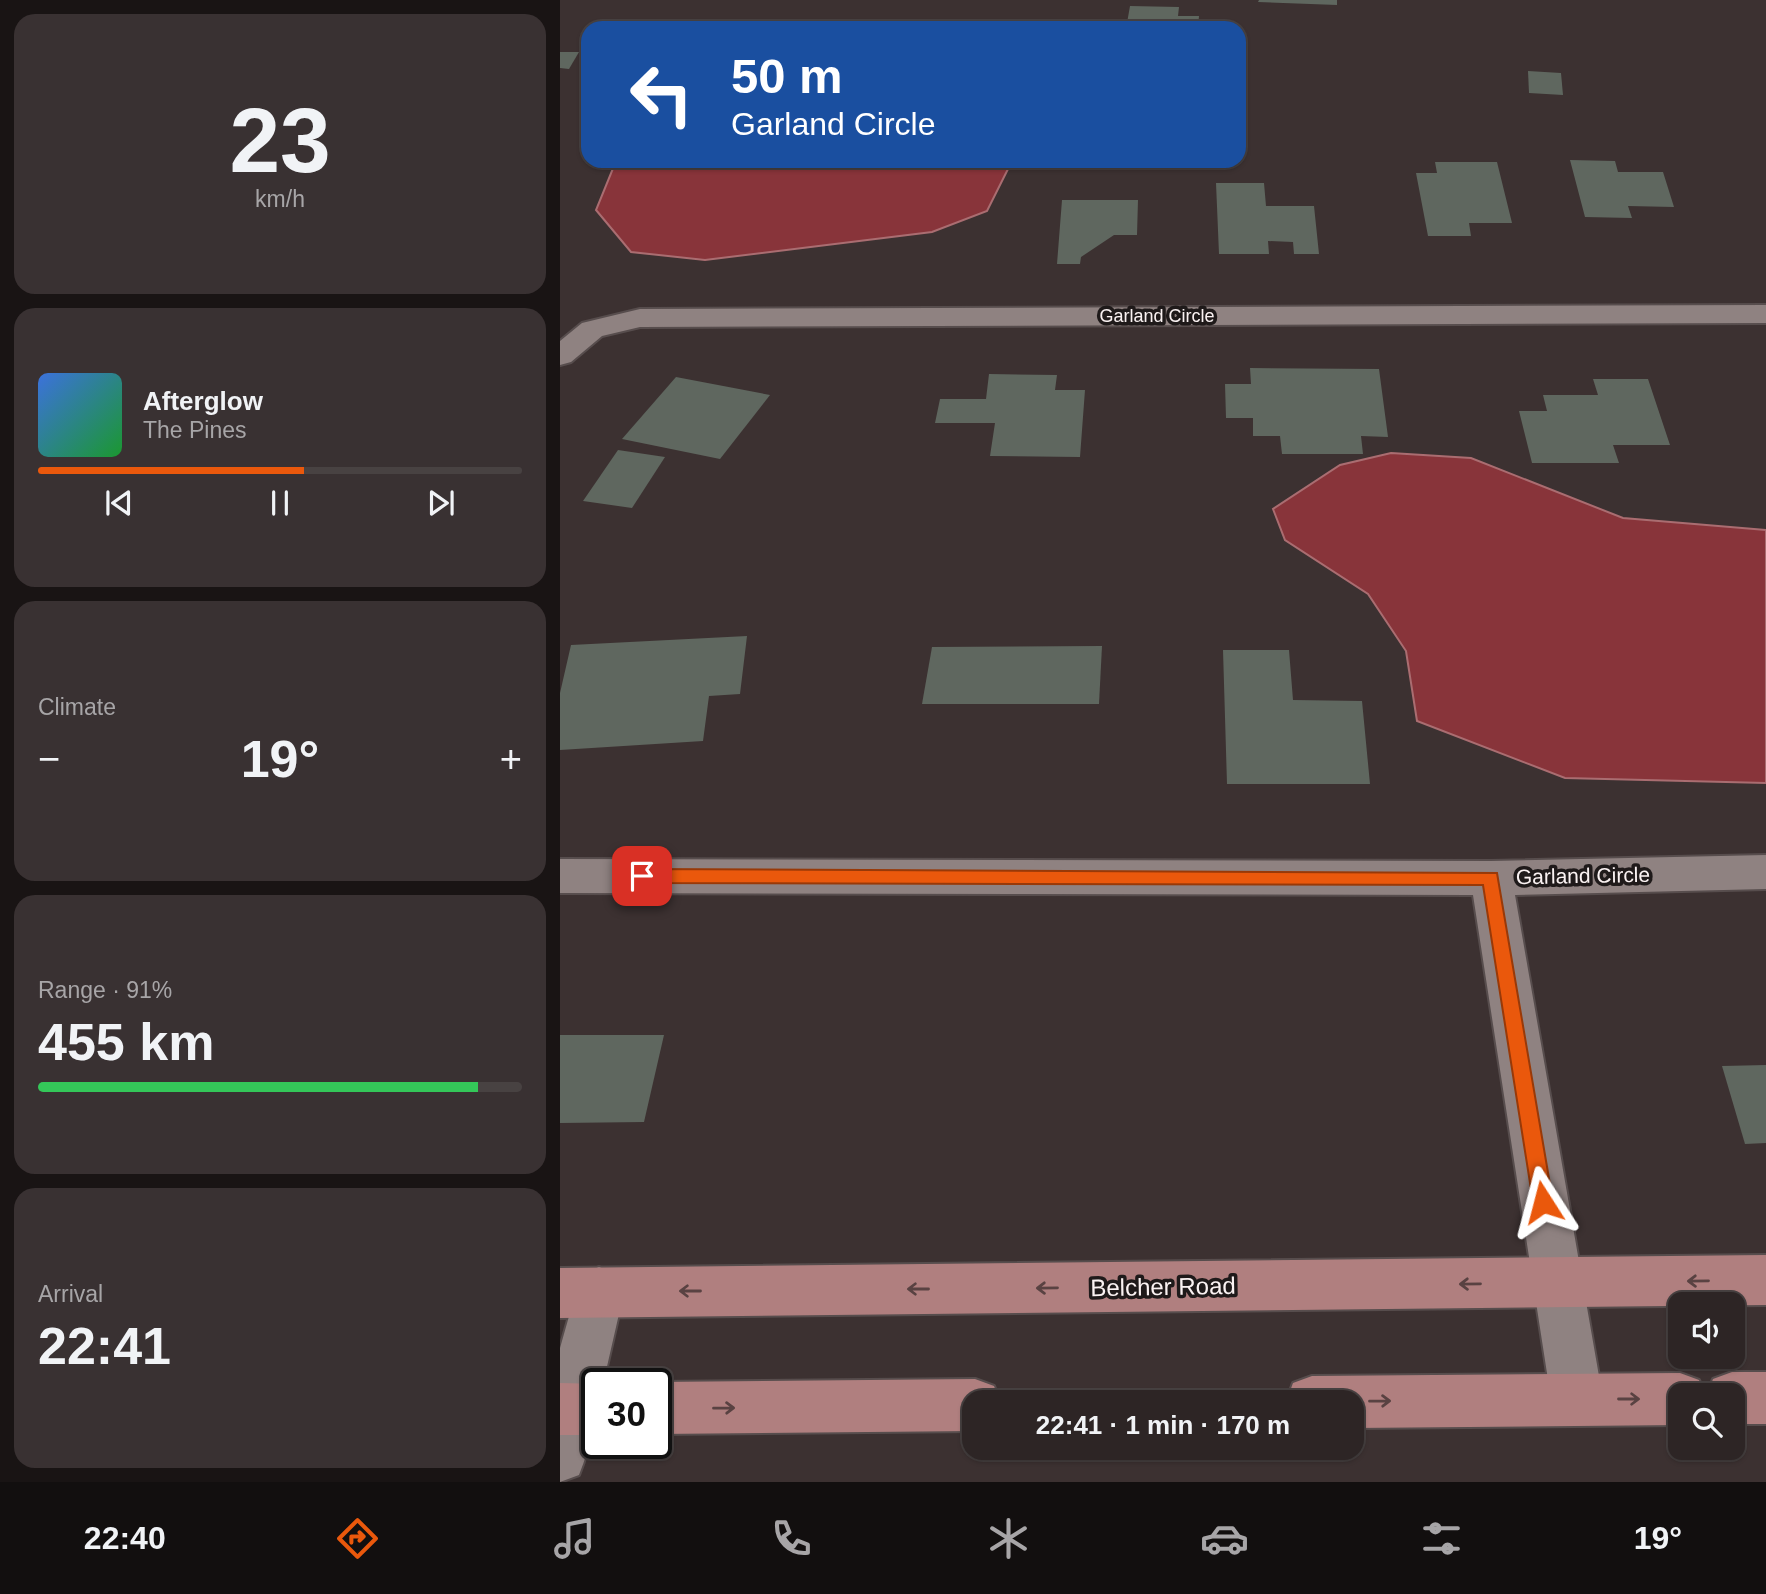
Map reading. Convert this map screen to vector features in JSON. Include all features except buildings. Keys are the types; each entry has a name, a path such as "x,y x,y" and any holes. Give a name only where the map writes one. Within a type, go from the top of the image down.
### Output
{"main road":[{"name":"Belcher Road","path":"580,1292 1766,1280"},
{"path":"1745,1398 1766,1398"},
{"path":"1364,1401 1668,1399"},
{"path":"672,1408 962,1405"}],"street":[{"name":"Garland Circle","path":"560,356 592,329 640,318 1766,314"},
{"name":"Garland Circle","path":"560,876 1491,878 1766,872"},
{"path":"1491,878 1577,1399"},
{"path":"572,1421 580,1292"}],"shaded area":[{"path":"613,168 1008,168 987,211 932,232 705,260 631,252 596,210"},
{"path":"1391,453 1471,458 1623,518 1766,530 1766,783 1565,778 1417,721 1406,651 1368,594 1285,540 1273,509 1340,465"}],"route":[{"path":"642,876 1491,878 1543,1202"}]}
